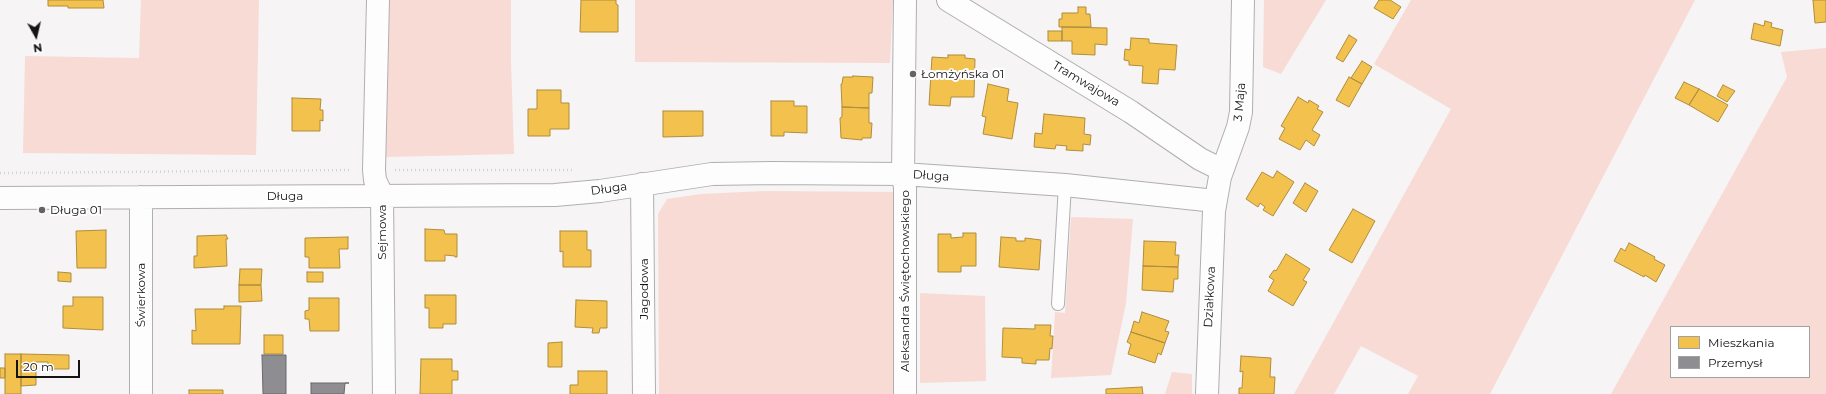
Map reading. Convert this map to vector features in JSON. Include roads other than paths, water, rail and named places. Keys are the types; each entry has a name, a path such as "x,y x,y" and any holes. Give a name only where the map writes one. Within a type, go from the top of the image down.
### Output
{"street":[{"name":"Sejmowa","path":"378,0 374,170 375,180 382,195 384,394"},
{"name":"Aleksandra Świętochowskiego","path":"905,0 903,174 906,188 906,394"},
{"name":"Tramwajowa","path":"948,0 1131,112 1200,159 1222,170"},
{"name":"3 Maja","path":"1215,201 1222,170 1238,127 1241,112 1243,0"},
{"name":"Długa","path":"0,198 555,195 712,174 903,174 1065,186 1215,201"},
{"name":"Jagodowa","path":"642,184 644,394"},
{"name":"Świerkowa","path":"141,197 141,394"},
{"name":"Działkowa","path":"1207,394 1215,201"}],"lane":[{"path":"1058,304 1065,186"}],"place":[{"name":"Łomżyńska 01","path":"913,74"},
{"name":"Długa 01","path":"42,210"}]}
